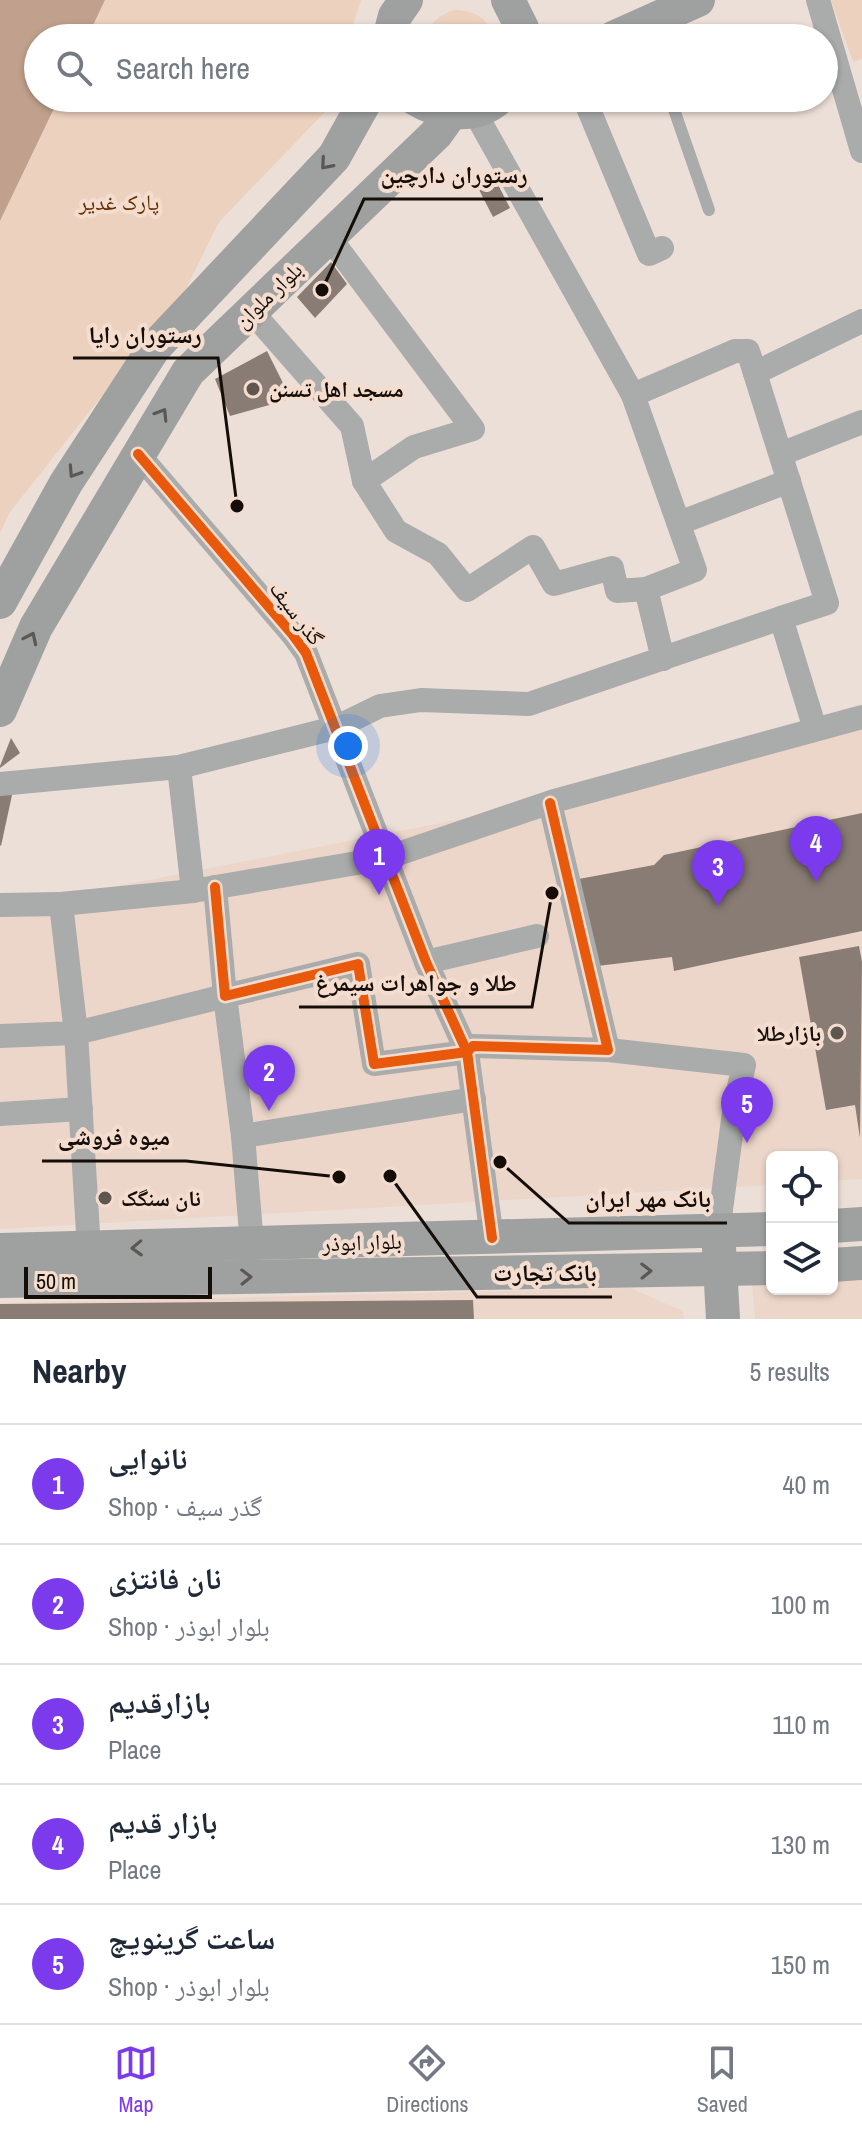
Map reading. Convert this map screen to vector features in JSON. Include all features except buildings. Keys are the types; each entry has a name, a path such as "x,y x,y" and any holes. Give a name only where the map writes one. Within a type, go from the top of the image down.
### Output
{"main road":[{"path":"393,24 406,0"},
{"path":"509,0 520,24"},
{"path":"657,24 698,0"},
{"name":"بلوار ملوان","path":"0,602 66,483 154,348 334,157 359,112"},
{"name":"بلوار ملوان","path":"0,710 36,627 188,372 436,134 468,112"},
{"path":"838,1226 862,1224"},
{"name":"بلوار ابوذر","path":"0,1250 89,1250 766,1229"},
{"path":"718,1232 723,1319"},
{"path":"838,1265 862,1263"},
{"name":"بلوار ابوذر","path":"0,1281 766,1268"}],"street":[{"path":"818,0 825,24"},
{"path":"838,69 862,151"},
{"path":"251,311 352,426 364,481 396,531 438,554 467,590 533,547 554,584 612,568 617,591 646,589 695,570 633,395 476,112"},
{"path":"590,112 649,254 662,248"},
{"path":"329,237 473,429 414,447 364,481"},
{"path":"755,373 862,321"},
{"path":"0,784 179,767 335,728 380,706 421,700 529,704 827,603 748,351 735,351 633,395"},
{"path":"781,454 862,422"},
{"name":"گذر سیف","path":"138,454 306,653 426,962 467,1052 492,1238"},
{"path":"679,523 789,481"},
{"path":"646,589 663,659"},
{"path":"781,618 815,729"},
{"path":"0,905 61,904 204,889 386,858 550,803 862,717"},
{"path":"179,767 225,996 243,1136 252,1245"},
{"path":"550,803 608,1050"},
{"path":"61,904 76,1033 89,1250"},
{"path":"426,962 537,936"},
{"path":"0,1036 76,1033 358,964 374,1064 467,1052 473,1046 608,1050 744,1065 735,1105 718,1232"},
{"path":"243,1136 474,1099"},
{"path":"0,1114 81,1109"}],"lane":[{"path":"675,112 709,210"}],"shaded area":[{"path":"0,0 105,0 94,24 24,24 24,112 52,112 0,221"},
{"path":"862,717 862,1179 838,1181 838,1151 766,1151 766,1185 0,1229 0,909 554,801"},
{"path":"862,1280 862,1319 755,1319 752,1283 766,1282 766,1295 838,1295 838,1281"},
{"path":"630,1288 683,1311 684,1319 0,1319 0,1303"}],"green space":[{"path":"105,0 361,0 353,24 94,24"},
{"path":"831,0 862,0 862,59 853,62"},
{"path":"454,10 468,12 479,16 487,24 432,24"},
{"name":"پارک غدیر","path":"52,112 324,112 219,222 185,291 10,512 0,533 0,221"}],"cycle path":[{"path":"138,454 306,653 426,962 467,1052 492,1238"},
{"path":"215,887 225,996 358,964 374,1064 467,1052 473,1046 608,1050 550,803"}],"place":[{"name":"رستوران دارچین","path":"322,290"},
{"name":"مسجد اهل تسنن","path":"253,389"},
{"name":"رستوران رایا","path":"237,506"},
{"name":"بازار قدیم","path":"816,882"},
{"name":"طلا و جواهرات سیمرغ","path":"552,893"},
{"name":"نانوایی","path":"379,895"},
{"name":"بازارقدیم","path":"718,906"},
{"name":"بازارطلا","path":"837,1033"},
{"name":"نان فانتزی","path":"269,1111"},
{"name":"ساعت گرینویچ","path":"747,1143"},
{"name":"بانک مهر ایران","path":"500,1162"},
{"name":"بانک تجارت","path":"390,1176"},
{"name":"میوه فروشی","path":"339,1177"},
{"name":"نان سنگک","path":"105,1198"}]}
